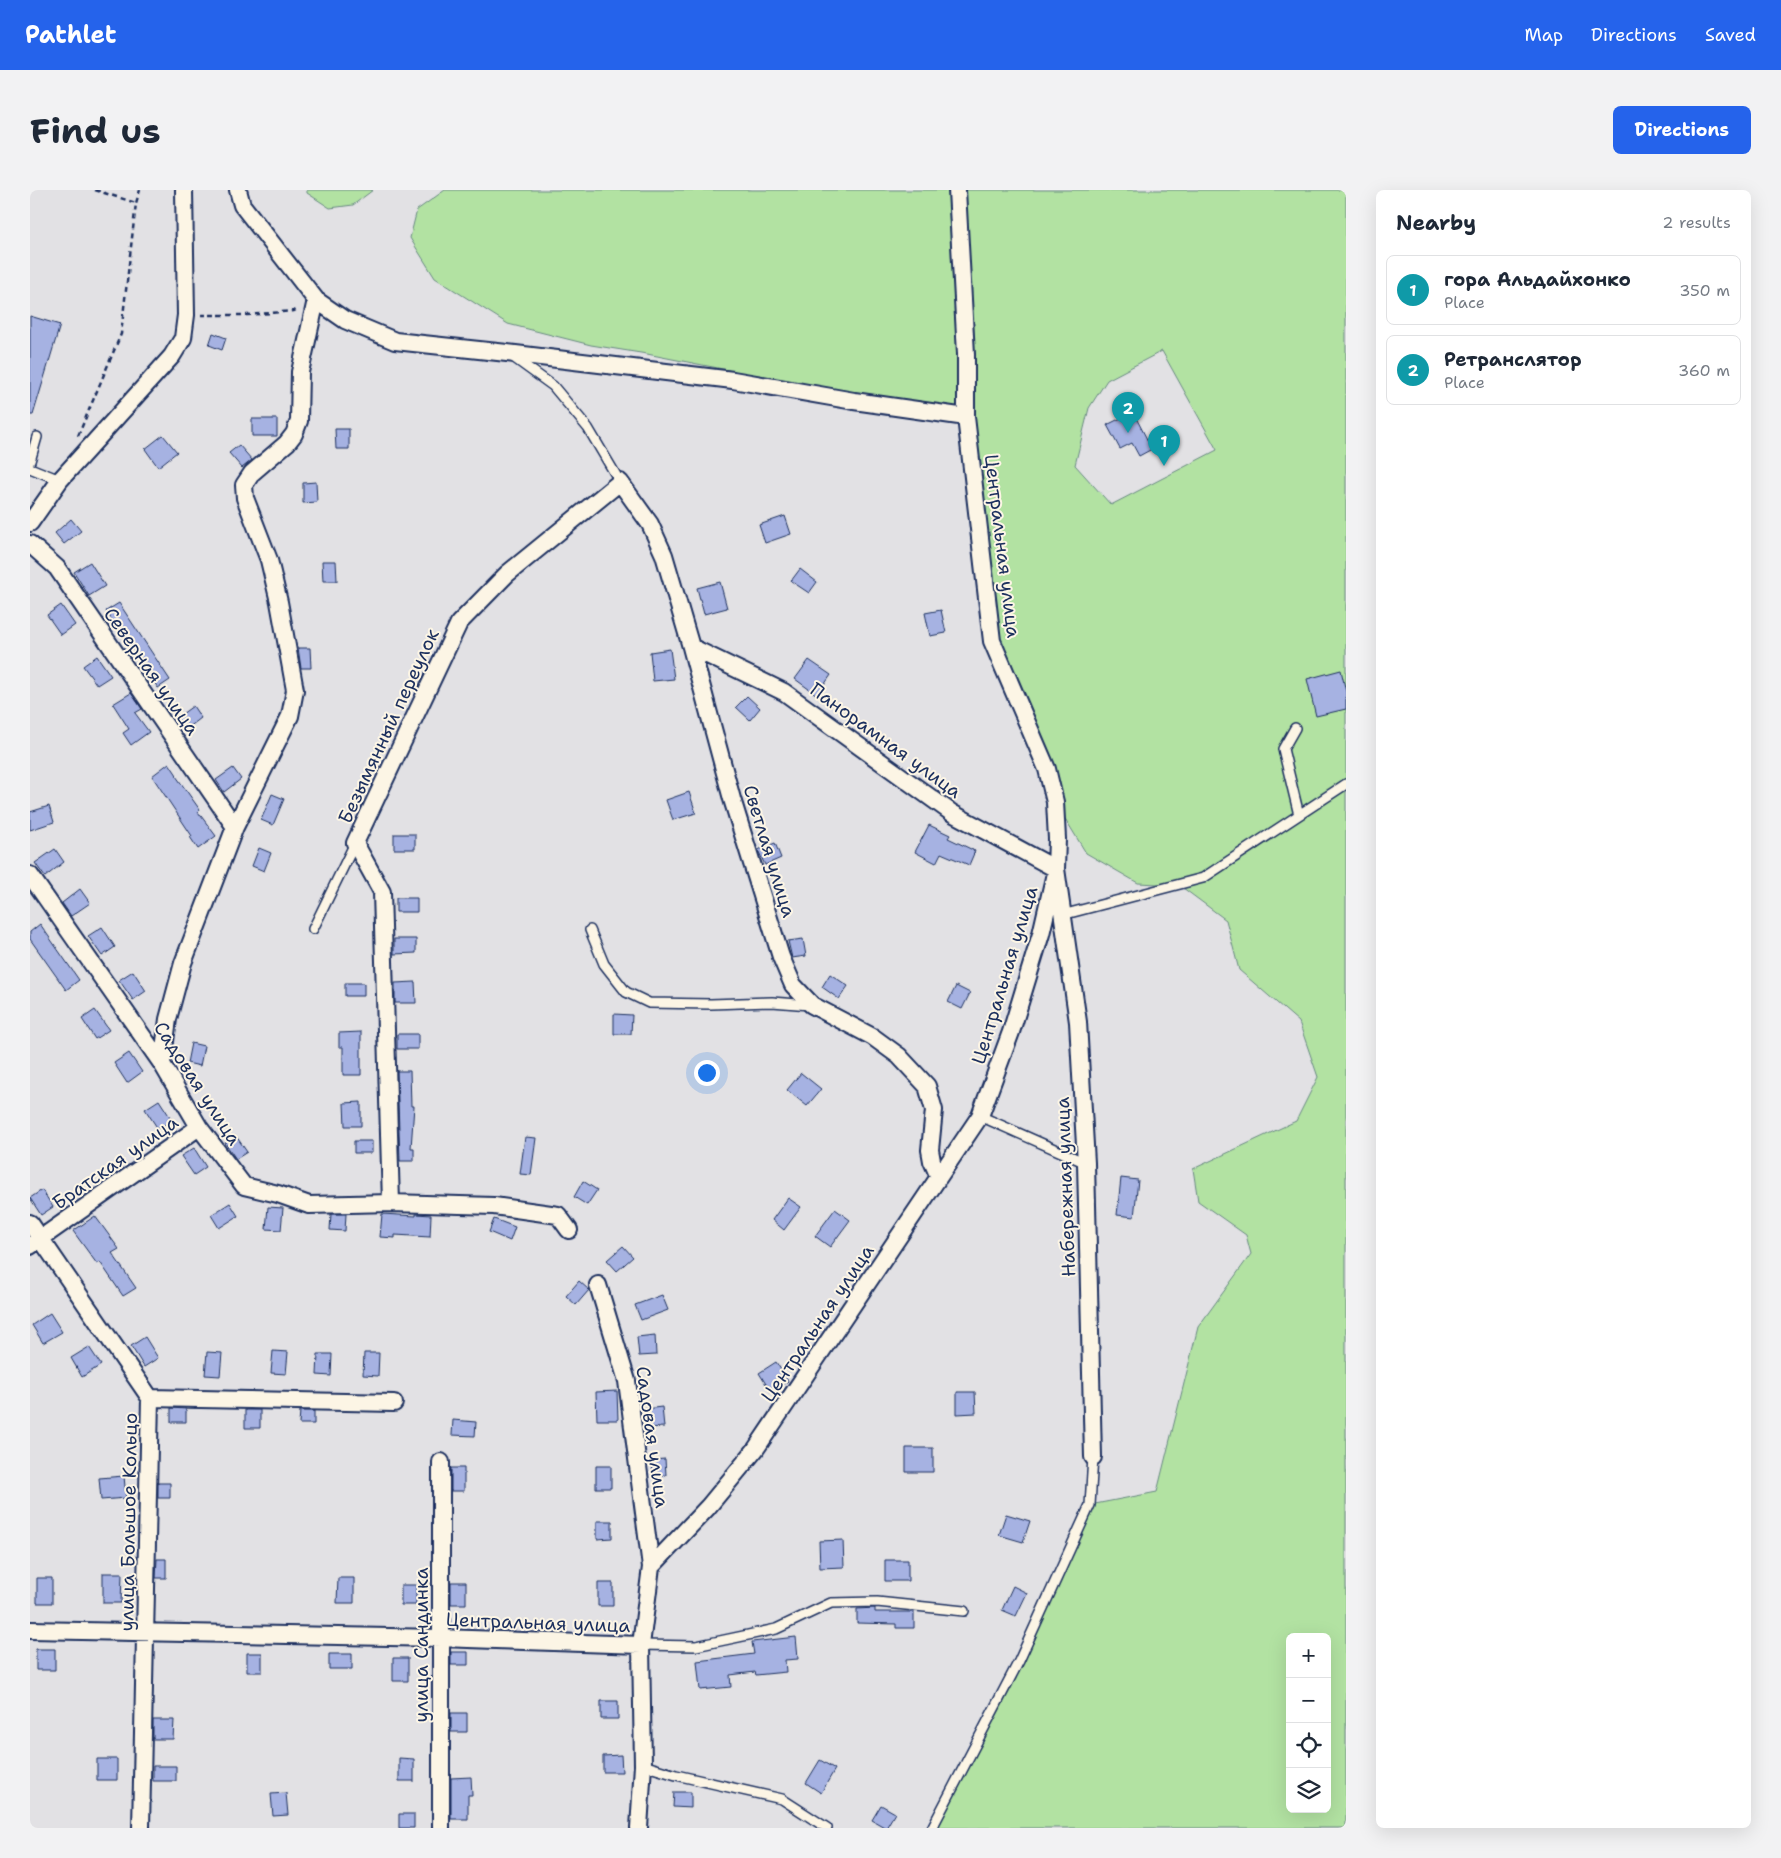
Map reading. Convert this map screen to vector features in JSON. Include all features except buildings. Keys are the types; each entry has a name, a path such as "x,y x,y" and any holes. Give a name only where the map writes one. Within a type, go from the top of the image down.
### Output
{"street":[{"path":"30,523 60,480 172,356 183,338 186,315 184,190"},
{"path":"238,190 242,205 316,300 345,320 395,341 507,352 733,380 854,401 966,417"},
{"name":"Центральная улица","path":"30,1630 441,1638 641,1645 651,1567 708,1507 755,1450 980,1116 1011,1032 1041,934 1056,869 1055,802 1047,769 992,641 966,417 966,354 957,190"},
{"path":"162,1064 168,1019 183,963 235,827 290,716 295,690 275,585 269,560 245,498 244,485 252,474 287,443 294,434 299,421 300,372 316,300"},
{"name":"Светлая улица","path":"620,482 650,524 664,554 732,799 781,957 793,985 812,1005 873,1036 898,1056 927,1086 934,1110 930,1150 932,1161 939,1177"},
{"name":"Безымянный переулок","path":"391,1203 382,892 355,843 459,623 507,574 620,482"},
{"name":"Северная улица","path":"30,544 57,568 235,827"},
{"name":"Панорамная улица","path":"691,647 784,692 952,813 1056,869"},
{"name":"Набережная улица","path":"1056,869 1078,1022 1086,1163 1093,1457"},
{"name":"Садовая улица","path":"30,874 162,1064 199,1127 244,1186 278,1194 310,1205 391,1203 494,1206 558,1215 569,1230"},
{"name":"Братская улица","path":"35,1242 199,1127"},
{"name":"улица Большое Кольцо","path":"30,1223 35,1242 150,1398 141,1828"},
{"name":"Садовая улица","path":"598,1285 628,1381 651,1567"},
{"path":"150,1398 394,1403"},
{"name":"улица Сандинка","path":"441,1462 441,1828"},
{"path":"639,1828 643,1765 641,1645"}],"lane":[{"path":"507,352 552,386 588,428 620,482"},
{"path":"30,461 37,437"},
{"path":"30,468 60,480"},
{"path":"1296,728 1283,749 1299,815"},
{"path":"1062,915 1203,878 1346,784"},
{"path":"313,929 355,843"},
{"path":"590,930 604,964 626,992 649,1003 711,1004 772,1002 812,1005"},
{"path":"980,1116 1086,1163"},
{"name":"Набережная улица","path":"932,1828 1019,1661 1090,1505 1093,1457"},
{"path":"641,1645 696,1646 767,1631 776,1629 831,1603 877,1602 964,1611"},
{"path":"643,1765 676,1775 782,1799 827,1828"}],"path":[{"path":"95,190 136,202"},
{"path":"75,443 121,334 136,202 140,190"},
{"path":"186,315 247,315 294,311 316,300"}],"green space":[{"path":"307,190 373,190 353,205 330,208 307,193"},
{"path":"445,190 1346,190 1346,1828 932,1828 1019,1661 1090,1505 1157,1492 1198,1327 1251,1254 1246,1235 1198,1201 1193,1169 1296,1121 1318,1077 1299,1022 1239,970 1226,920 1179,885 1138,883 1086,853 1055,802 992,641 966,417 647,354 591,345 508,324 435,278 410,238 417,210","holes":["1162,351 1217,450 1111,505 1075,465 1089,408 1107,380"]}],"place":[{"name":"Ретранслятор","path":"1128,433"},
{"name":"гора Альдайхонко","path":"1164,466"}]}
